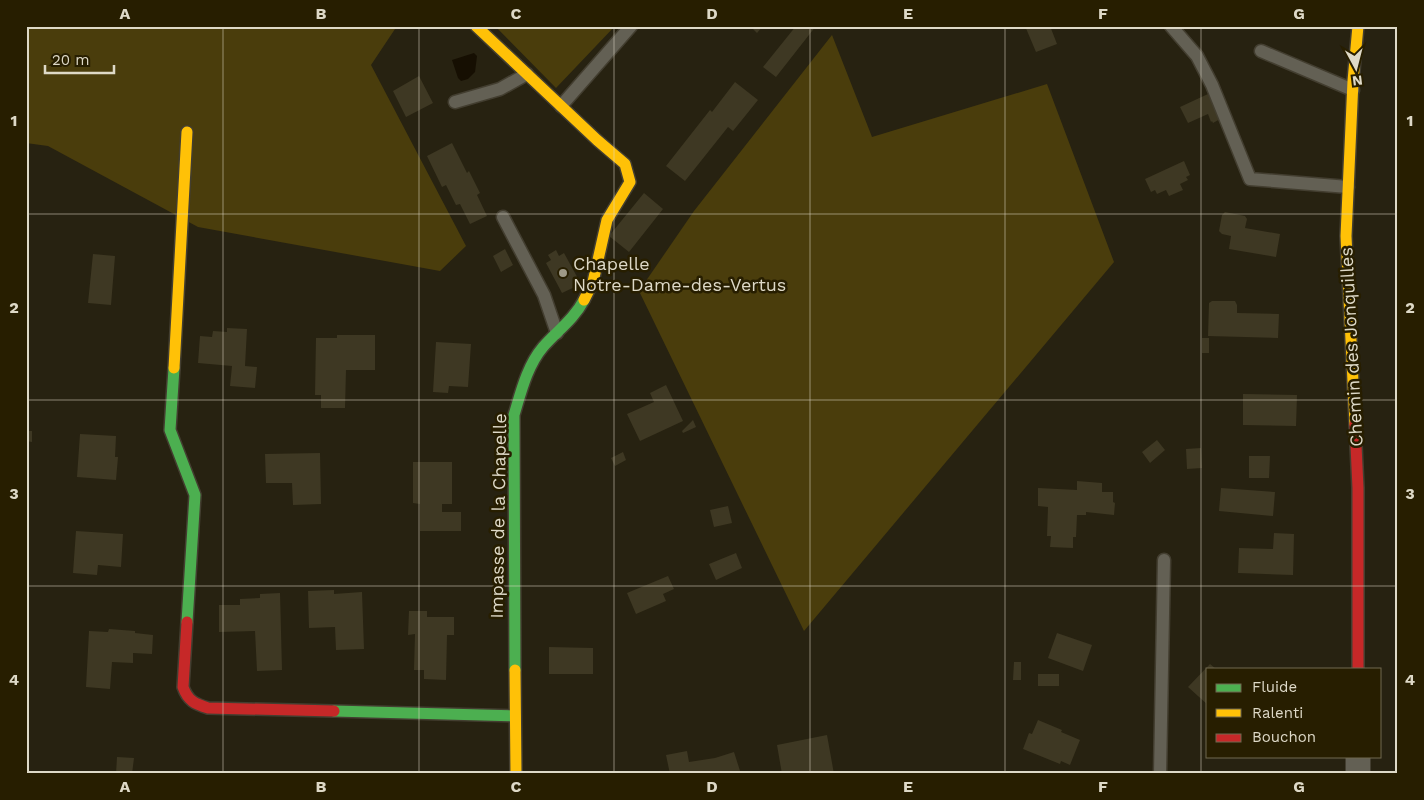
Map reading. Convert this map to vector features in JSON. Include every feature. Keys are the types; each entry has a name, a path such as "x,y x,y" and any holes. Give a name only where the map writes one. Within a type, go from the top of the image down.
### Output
{"street":[{"name":"Impasse de la Chapelle","path":"476,26 625,164 630,182 607,220 594,282 578,311 542,348 531,366 514,415 516,774"},
{"name":"Chemin des Jonquilles","path":"1358,26 1346,236 1358,488 1358,668"},
{"path":"187,132 170,430 195,495 183,687 187,699 196,705 208,708 515,716"},
{"path":"1358,758 1358,774"}],"lane":[{"path":"561,106 631,26"},
{"path":"1171,26 1197,56 1212,85 1250,179 1348,187"},
{"path":"1261,51 1353,90"},
{"path":"455,102 500,89 526,74"},
{"path":"503,217 544,295 557,333"},
{"path":"1160,774 1164,560"}],"shaded area":[{"path":"26,26 397,26 371,65 466,246 440,271 198,227 48,146 26,143"},
{"path":"495,26 615,26 556,88"},
{"path":"832,35 872,137 1047,84 1114,262 804,631 639,291 694,211"},
{"path":"474,53 477,56 475,72 468,79 461,81 458,78 452,60"}],"building":[{"path":"750,26 763,26 757,33"},
{"path":"796,26 816,26 776,77 763,67"},
{"path":"1025,26 1050,26 1057,44 1036,52"},
{"path":"419,76 433,103 406,117 393,91"},
{"path":"735,82 758,100 733,131 728,127 685,181 666,166 710,110 712,112"},
{"path":"1208,94 1220,119 1213,123 1208,114 1188,123 1180,107"},
{"path":"452,143 467,173 469,171 480,193 477,195 487,216 470,224 460,204 456,205 446,185 442,187 427,156"},
{"path":"1184,161 1190,175 1186,177 1188,180 1180,184 1183,190 1169,196 1166,190 1157,194 1155,190 1151,192 1145,179"},
{"path":"644,193 663,209 629,252 609,236"},
{"path":"1225,212 1245,216 1247,219 1245,228 1280,234 1276,257 1229,249 1231,236 1222,234 1219,231 1222,215"},
{"path":"505,249 513,265 501,272 493,256"},
{"name":"Chapelle Notre-Dame-des-Vertus","path":"556,250 559,256 564,253 581,284 562,293 546,263 551,260 548,255"},
{"path":"93,254 115,256 111,305 88,303"},
{"path":"1212,301 1235,301 1237,313 1279,314 1278,338 1208,336 1209,303"},
{"path":"227,328 247,329 245,366 257,367 255,388 230,386 232,366 198,363 200,336 212,337 213,331 227,332"},
{"path":"337,335 375,335 375,370 346,370 345,408 321,408 321,395 315,395 316,338 337,338"},
{"path":"1202,338 1209,338 1209,353 1202,353"},
{"path":"436,342 471,344 468,387 449,386 448,393 433,392"},
{"path":"666,385 683,421 640,441 627,414 654,402 650,393"},
{"path":"1243,394 1297,395 1296,426 1243,425"},
{"path":"693,420 696,427 683,433 682,431"},
{"path":"26,431 32,431 32,442 26,441"},
{"path":"80,434 116,436 115,457 118,457 116,480 77,477"},
{"path":"1157,440 1165,450 1150,463 1142,452"},
{"path":"1201,448 1202,468 1187,469 1186,449"},
{"path":"623,452 626,460 615,466 611,458"},
{"path":"320,453 321,504 293,505 292,483 266,483 265,454"},
{"path":"1249,456 1270,456 1269,478 1249,478"},
{"path":"413,462 452,462 452,504 442,504 442,512 461,512 461,531 420,531 420,504 413,503"},
{"path":"1077,481 1102,483 1102,492 1113,492 1113,502 1115,503 1114,515 1086,512 1086,515 1077,515 1076,537 1073,537 1073,548 1050,547 1051,536 1047,536 1048,507 1038,506 1038,488 1077,490"},
{"path":"1221,488 1275,492 1273,516 1219,511"},
{"path":"728,506 732,523 714,527 710,510"},
{"path":"76,531 123,534 121,567 98,565 97,575 73,573"},
{"path":"1274,533 1294,534 1293,575 1238,573 1239,548 1273,549"},
{"path":"736,553 742,568 716,580 709,564"},
{"path":"668,576 674,589 663,594 666,601 636,614 627,593"},
{"path":"334,590 334,594 362,592 364,649 336,650 335,627 309,628 308,591"},
{"path":"280,593 282,670 257,671 255,631 219,632 219,605 240,605 240,599 260,598 260,594"},
{"path":"409,611 427,611 427,617 454,617 454,635 447,635 446,680 424,679 424,670 414,670 415,634 408,635"},
{"path":"109,629 135,631 135,633 153,635 152,654 133,653 133,663 112,662 110,689 86,687 89,631 108,632"},
{"path":"1057,633 1092,645 1083,671 1048,658"},
{"path":"549,647 593,648 593,674 549,674"},
{"path":"1014,662 1021,662 1021,680 1013,680"},
{"path":"1210,664 1215,668 1206,668"},
{"path":"1206,668 1206,703 1188,687"},
{"path":"1038,674 1059,674 1059,686 1038,686"},
{"path":"1038,720 1080,740 1070,765 1061,761 1060,764 1023,749 1029,733 1032,734"},
{"path":"827,735 834,774 782,774 777,745"},
{"path":"687,751 689,762 715,758 734,752 741,774 670,774 666,755"},
{"path":"117,757 134,758 132,774 116,774"}],"traffic: fast":[{"path":"515,670 514,415 525,380 537,354 570,319 584,300"},
{"path":"174,368 170,430 195,495 187,622"},
{"path":"334,711 515,716"}],"traffic: slow":[{"path":"476,26 625,164 630,182 607,220 593,282 584,300"},
{"path":"1355,424 1346,236 1353,81 1358,26"},
{"path":"174,368 187,132"},
{"path":"515,670 516,774"}],"traffic: jam":[{"path":"1355,424 1358,488 1358,668"},
{"path":"187,622 183,687 187,696 196,703 208,708 334,711"}],"place":[{"name":"Chapelle Notre-Dame-des-Vertus","path":"563,273"}]}
